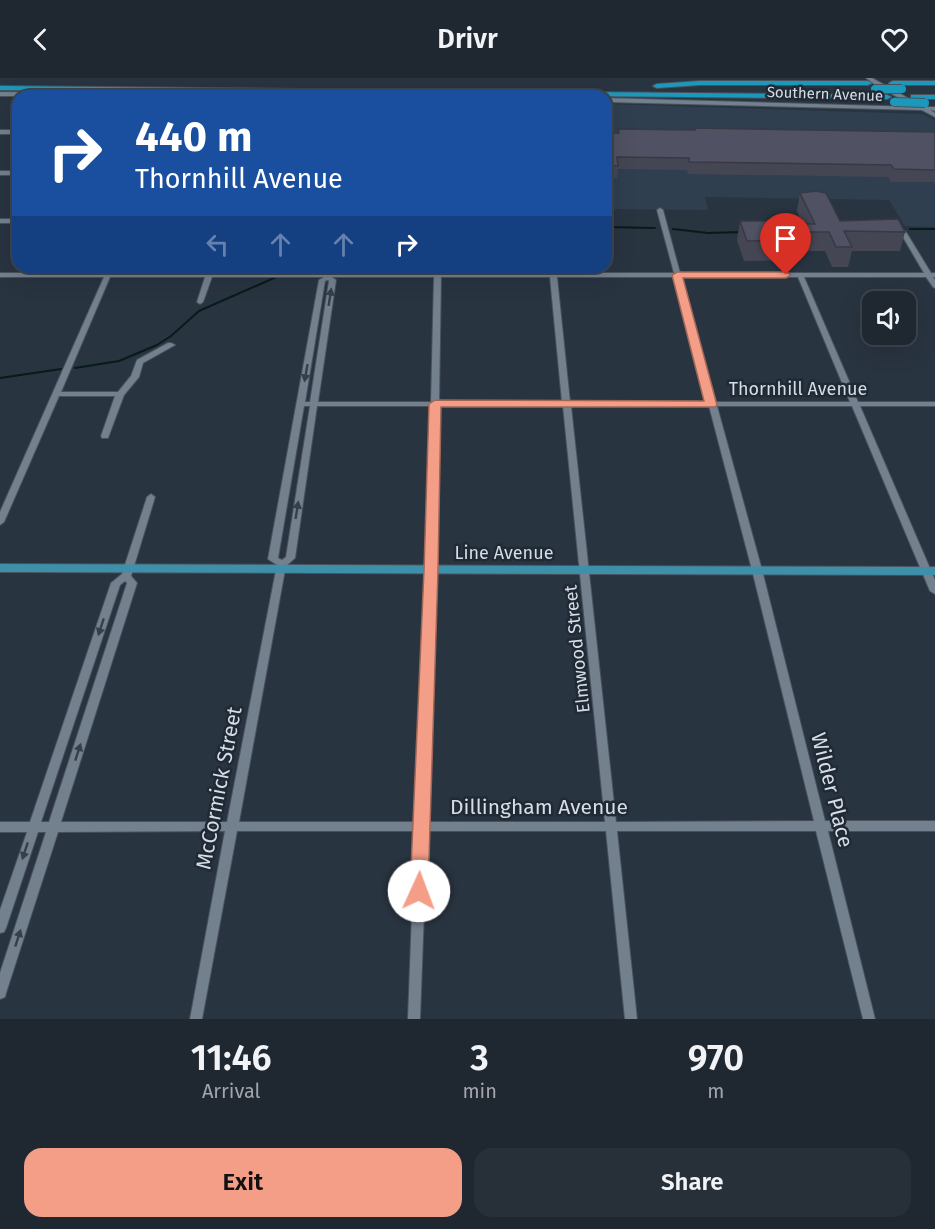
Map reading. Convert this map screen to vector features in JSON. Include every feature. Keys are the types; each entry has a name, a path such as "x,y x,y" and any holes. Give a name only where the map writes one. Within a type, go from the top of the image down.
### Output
{"highway":[{"path":"1,83 170,80"},
{"path":"1,83 409,90"},
{"path":"871,83 894,95 924,106 935,103"},
{"path":"597,85 935,83"},
{"path":"894,95 935,89"},
{"path":"612,93 935,97"}],"main road":[{"name":"Line Avenue","path":"0,568 127,573 281,567 586,571 931,571"}],"street":[{"path":"879,78 894,95"},
{"name":"Southern Avenue","path":"612,100 924,106 935,109"},
{"path":"924,106 935,115"},
{"name":"Wilder Place","path":"660,210 757,570 869,1019"},
{"path":"903,232 932,275 935,286"},
{"path":"0,275 175,273"},
{"path":"200,302 209,273"},
{"path":"229,273 290,275 329,273"},
{"name":"McCormick Street","path":"195,1019 281,567 290,558 333,280 329,273 322,280 273,559 281,567"},
{"path":"414,1019 431,570 438,273"},
{"path":"496,273 932,275"},
{"path":"0,522 108,275"},
{"name":"Elmwood Street","path":"553,275 632,1019"},
{"path":"800,275 855,404 931,571 935,591"},
{"path":"313,333 324,333"},
{"path":"105,436 120,394 135,377 140,362 171,345"},
{"path":"55,394 120,394"},
{"name":"Thornhill Avenue","path":"300,404 935,404"},
{"path":"287,481 302,481"},
{"path":"0,928 116,583 127,573 151,497"},
{"path":"0,993 132,583 127,573"},
{"name":"Dillingham Avenue","path":"0,827 935,826"}],"shaded area":[{"path":"612,104 922,114 935,120 935,227 905,226 889,200 705,197 708,210 612,209"}],"building":[{"path":"694,128 935,132 935,170 894,169 891,165 689,162 689,158 617,157 618,166 612,166 612,133 619,133 618,129 695,130"},
{"path":"816,191 826,193 840,221 898,219 905,232 844,231 852,247 836,247 829,232 801,232 804,240 747,241 740,221 790,221 791,224 815,224 800,193"}],"waterway":[{"path":"612,227 655,228"},
{"path":"673,229 708,233 742,232"},
{"path":"910,229 935,229"},
{"path":"75,368 119,361 157,345 171,336 199,311 285,273"},
{"path":"0,378 61,369"}],"route":[{"path":"419,891 435,404 711,405 677,275 786,275"}]}
